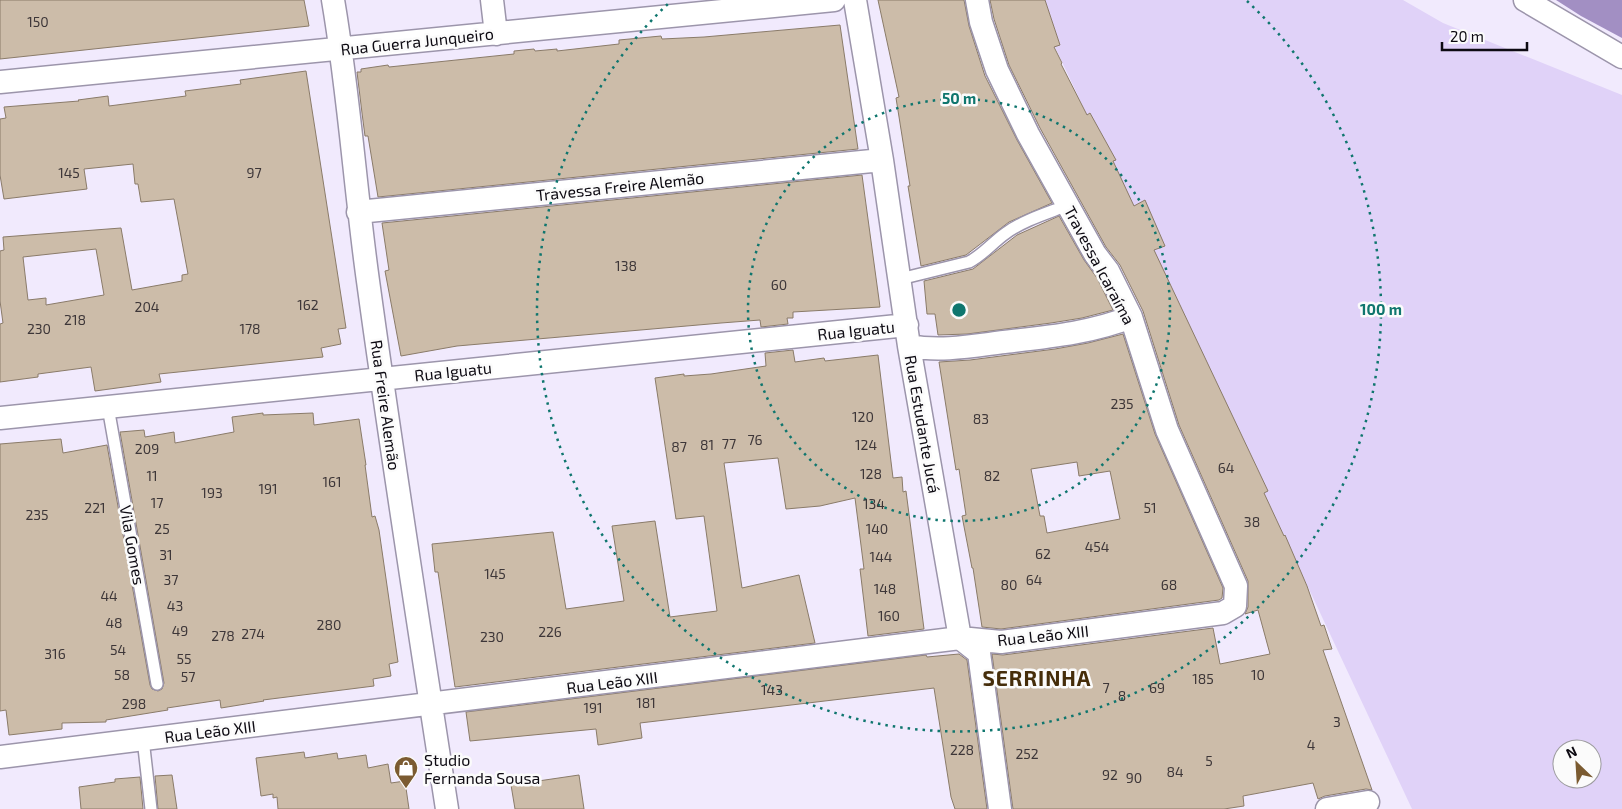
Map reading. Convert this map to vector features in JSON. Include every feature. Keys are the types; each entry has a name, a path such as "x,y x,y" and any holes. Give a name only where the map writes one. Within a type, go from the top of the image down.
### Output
{"street":[{"name":"Rua Freire Alemão","path":"333,0 341,49 358,212 381,378 447,809"},
{"path":"492,0 496,34"},
{"name":"Rua Guerra Junqueiro","path":"0,82 834,0"},
{"name":"Rua Estudante Jucá","path":"855,0 882,160 908,335 960,638"},
{"name":"Travessa Icaraíma","path":"977,0 981,22 997,70 1028,134 1095,254 1108,272 1131,317 1167,430 1236,586 1235,606 1223,614"},
{"path":"1525,0 1622,57"},
{"name":"Travessa Freire Alemão","path":"358,212 882,160"},
{"name":"Rua Iguatu","path":"0,418 381,378 908,335 926,349 949,349 1036,338 1108,326 1131,317"},
{"name":"Rua Leão XIII","path":"0,757 960,638 1001,642 1223,614"},
{"path":"960,638 980,654 1000,809"},
{"path":"1327,809 1368,802"}],"lane":[{"path":"900,278 969,262 977,258 1008,231 1068,205"},
{"name":"Vila Gomes","path":"108,407 157,684"},
{"path":"143,739 151,809"}],"shaded area":[{"path":"1033,0 1403,0 1443,23 1622,95 1622,809 1412,809"},
{"path":"1556,0 1622,0 1622,38 1581,16"}],"building":[{"path":"0,0 304,0 309,26 0,59"},
{"path":"878,0 964,0 969,26 985,76 1017,140 1052,203 1009,222 966,255 921,266 896,98 899,97"},
{"path":"990,0 1045,0 1060,45 1054,47 1061,64 1087,115 1090,113 1116,160 1113,161 1134,206 1145,200 1165,246 1154,250 1268,491 1264,493 1307,586 1321,626 1324,625 1332,649 1323,650 1372,790 1366,789 1325,796 1318,799 1313,783 1243,796 1244,806 1224,809 1013,809 992,654 1003,655 1213,628 1220,664 1270,654 1258,610 1245,614 1248,607 1248,581 1179,425 1143,311 1120,265 1106,247 1040,128 1009,65"},
{"path":"840,25 858,149 378,197 368,136 365,136 357,72 361,72 361,69 514,54 514,51 534,49 535,51 557,49 557,51 619,44 619,40 661,36 662,39 704,37"},
{"path":"306,71 346,328 338,329 341,344 321,348 323,357 159,374 161,382 95,391 91,367 38,374 38,377 0,382 0,324 3,323 0,301 0,251 4,250 3,237 121,228 132,290 182,281 182,275 188,274 174,199 141,202 138,184 135,184 133,164 84,169 87,189 4,199 0,175 0,119 6,118 4,107 79,101 108,96 109,106 186,96 185,91 241,84 240,80","holes":["96,249 104,295 46,305 46,298 28,300 23,257"]},
{"path":"862,175 880,307 793,312 793,318 787,318 788,324 761,327 760,320 721,323 457,346 401,356 385,271 389,270 382,223"},
{"path":"1059,216 1084,260 1097,278 1113,310 1051,323 967,334 938,335 935,314 927,314 924,281 973,269 1017,235"},
{"path":"1123,334 1155,434 1223,588 1222,598 1219,600 1001,629 982,627 973,568 962,516 966,515 959,469 956,470 939,362 970,360 1088,343","holes":["1077,462 1079,476 1110,471 1120,519 1047,533 1044,516 1040,516 1031,469"]},
{"path":"793,350 795,362 824,358 825,361 878,355 893,478 902,477 903,492 906,491 924,629 868,636 860,569 864,569 855,498 820,506 786,509 778,458 724,463 742,588 799,575 815,643 455,687 432,544 553,532 566,609 624,601 612,526 655,521 670,617 717,611 704,516 676,519 655,378 684,374 684,376 711,374 766,366 765,353"},
{"path":"263,413 263,415 313,413 314,425 359,419 372,517 375,516 379,530 398,662 389,664 391,676 373,679 374,686 263,700 221,708 220,700 167,708 168,710 106,720 106,722 62,723 62,729 9,735 6,710 0,711 0,444 61,439 63,453 107,445 150,685 152,689 158,691 162,689 164,683 120,432 144,430 145,437 174,432 175,443 234,432 232,417"},
{"path":"959,654 967,660 987,809 955,809 951,797 934,688 640,723 642,738 598,745 596,729 470,741 466,712 926,655 927,657"},
{"path":"304,752 305,758 337,753 338,759 366,755 368,768 388,764 391,783 405,781 409,809 278,809 277,797 273,798 273,794 261,796 256,758"},
{"path":"172,775 177,809 158,809 155,776"},
{"path":"579,775 584,809 515,809 511,785"},
{"path":"140,777 143,809 81,809 79,787 115,782 115,779"}],"place":[{"name":"Studio Fernanda Sousa","path":"406,789"}],"district":[{"name":"SERRINHA","path":"1037,677"}]}
